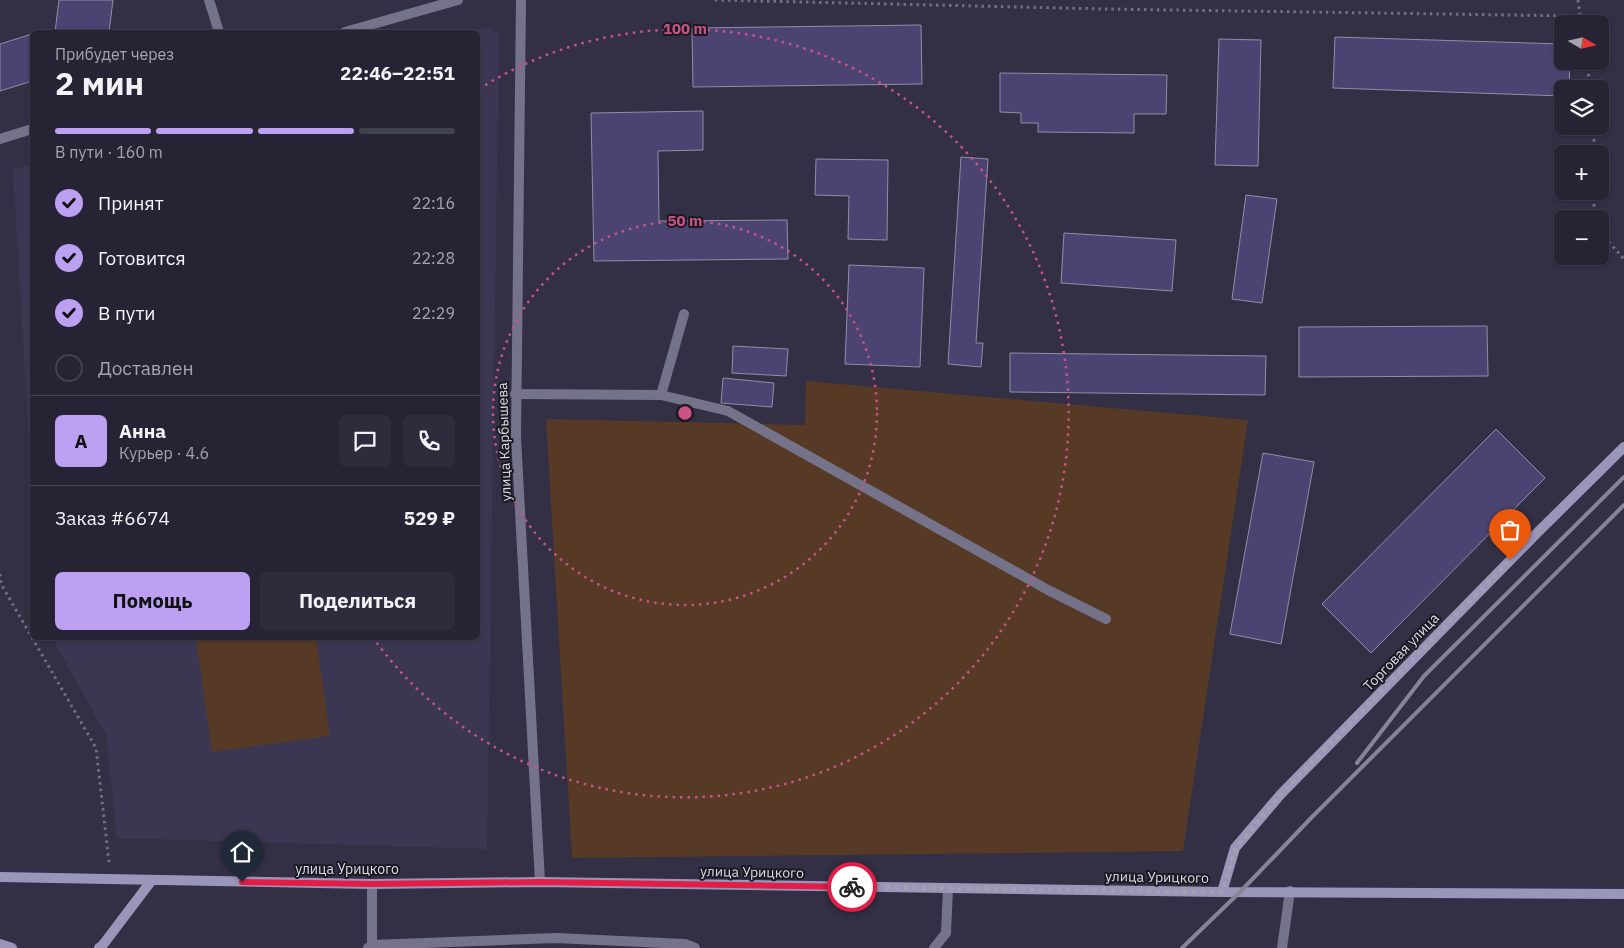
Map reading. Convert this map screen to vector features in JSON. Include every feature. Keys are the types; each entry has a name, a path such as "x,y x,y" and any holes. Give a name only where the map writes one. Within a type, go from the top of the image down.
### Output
{"street":[{"path":"209,0 217,30"},
{"path":"352,30 458,0"},
{"name":"улица Карбышева","path":"521,0 515,394 520,522 540,882"},
{"path":"0,139 30,130"},
{"path":"661,395 684,314"},
{"path":"515,394 661,395 728,411 1031,580 1106,619"},
{"name":"Торговая улица","path":"1222,892 1236,848 1281,794 1624,447"},
{"name":"улица Урицкого","path":"0,877 372,884 540,882 1222,892 1624,894"},
{"path":"99,948 152,880"},
{"path":"372,884 372,947 556,938 685,944 695,948"},
{"path":"934,948 946,933 948,888"},
{"path":"1282,948 1290,891"},
{"path":"0,944 12,948"}],"path":[{"path":"715,0 1105,9 1554,16"},
{"path":"1578,0 1580,15"},
{"path":"1609,242 1624,259"},
{"path":"0,574 1,584 30,634"},
{"path":"33,640 96,748 111,880"}],"shaded area":[{"path":"489,27 499,34 487,849 117,838 106,735 53,640 480,640 480,30 477,30"},
{"path":"30,165 30,460 13,170"},
{"path":"806,381 1248,420 1183,851 572,858 546,419 805,425"},
{"path":"196,640 316,640 330,736 212,752"}],"building":[{"path":"59,0 113,0 109,30 55,30"},
{"path":"921,25 922,84 693,87 692,28"},
{"path":"30,35 30,82 0,91 0,44"},
{"path":"1335,37 1554,44 1554,70 1570,70 1569,80 1554,80 1554,96 1333,88"},
{"path":"1219,39 1261,40 1258,166 1215,165"},
{"path":"1000,73 1167,75 1166,114 1134,114 1134,133 1038,132 1038,123 1021,123 1021,113 1000,112"},
{"path":"703,111 703,150 658,151 659,221 787,220 788,259 594,261 591,113"},
{"path":"961,157 988,159 976,343 983,343 981,367 948,364"},
{"path":"816,159 888,160 887,240 848,239 849,196 815,195"},
{"path":"1246,195 1277,199 1262,303 1232,299"},
{"path":"1064,233 1176,240 1172,291 1061,283"},
{"path":"849,265 924,268 920,367 845,364"},
{"path":"1487,326 1488,376 1299,377 1299,327"},
{"path":"733,346 788,349 786,376 732,373"},
{"path":"1010,353 1266,356 1265,395 1010,392"},
{"path":"723,378 774,383 772,407 721,403"},
{"path":"1496,429 1545,478 1371,653 1322,604"},
{"path":"1263,453 1314,462 1281,644 1230,634"}],"railway":[{"path":"1357,763 1424,676 1624,477"},
{"path":"1182,948 1241,891 1312,817 1624,505"}],"way so far":[{"path":"852,887 1222,892 1236,848 1281,794 1510,560"}],"route":[{"path":"242,882 372,884 540,882 852,887"}]}
